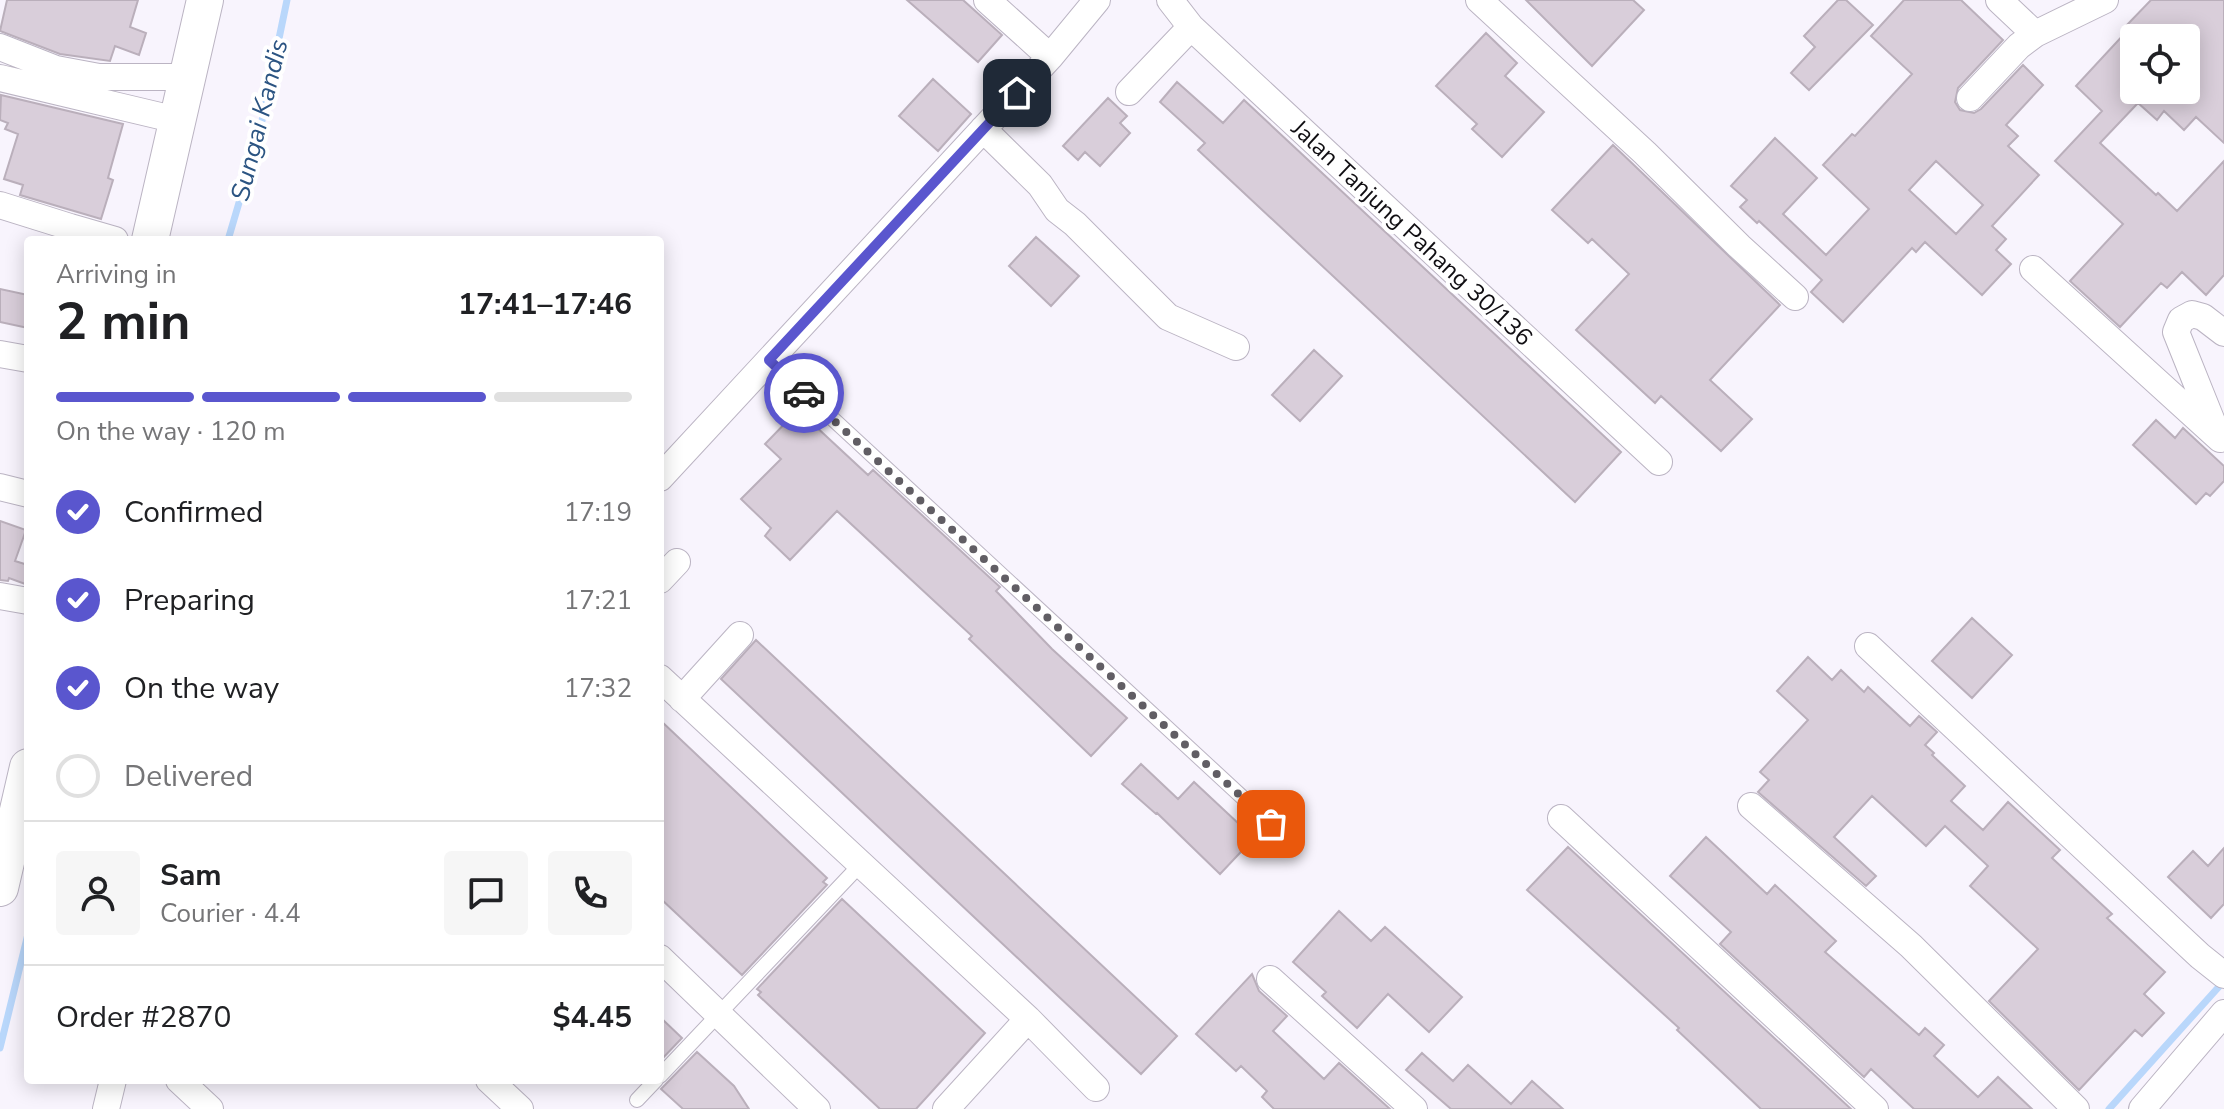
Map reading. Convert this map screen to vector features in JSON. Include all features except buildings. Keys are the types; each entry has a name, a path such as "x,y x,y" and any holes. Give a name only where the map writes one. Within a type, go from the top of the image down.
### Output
{"main road":[{"path":"150,236 159,115 187,77 205,0"},
{"path":"0,888 24,784"}],"street":[{"path":"987,0 1050,57"},
{"path":"664,474 1050,57 1097,0"},
{"name":"Jalan Tanjung Pahang 30/136","path":"1170,0 1191,27 1659,462"},
{"path":"1479,0 1795,297"},
{"path":"1999,0 2035,34"},
{"path":"1970,98 2019,46 2035,34 2105,0"},
{"path":"1129,92 1191,27"},
{"path":"0,47 56,69 99,77 187,77"},
{"path":"0,78 159,115"},
{"path":"983,129 1040,185 1057,210 1075,224 1168,317 1236,347"},
{"path":"0,205 70,234"},
{"path":"2033,269 2222,441"},
{"path":"2222,441 2176,332 2181,320 2192,314 2203,317 2224,333"},
{"path":"0,354 24,358"},
{"path":"0,487 24,493"},
{"path":"682,699 740,635"},
{"path":"1868,646 2224,975"},
{"path":"664,682 1028,1019 1096,1088"},
{"path":"1751,806 1911,946 2076,1109"},
{"path":"1561,818 1875,1109"},
{"path":"664,962 817,1109"},
{"path":"1270,979 1414,1109"},
{"path":"2142,1109 2224,1013"},
{"path":"946,1109 1028,1019"},
{"path":"106,1109 112,1084"},
{"path":"183,1084 210,1109"},
{"path":"493,1084 520,1109"}],"lane":[{"path":"769,360 1294,845"},
{"path":"664,1072 860,865"},
{"path":"637,1100 652,1084"}],"waterway":[{"name":"Sungai Kandis","path":"229,236 259,135 287,0"},
{"name":"Sungai Kandis","path":"0,1048 24,950"},
{"path":"2109,1109 2224,981"}],"way so far":[{"path":"804,393 1271,824"}],"route":[{"path":"804,393 769,360 1017,93"}]}
